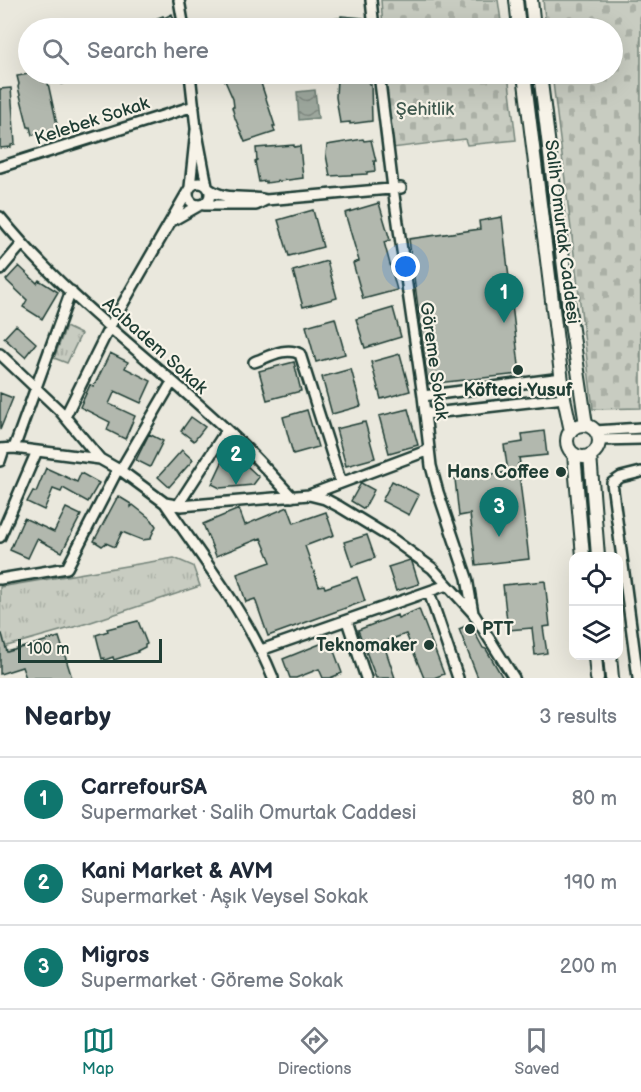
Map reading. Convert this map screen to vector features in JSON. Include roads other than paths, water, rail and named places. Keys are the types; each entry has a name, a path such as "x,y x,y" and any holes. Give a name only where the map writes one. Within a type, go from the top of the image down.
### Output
{"main road":[{"path":"516,0 518,18"},
{"path":"531,0 533,18"},
{"name":"Salih Omurtak Caddesi","path":"525,84 564,399 571,431"},
{"name":"Salih Omurtak Caddesi","path":"541,84 570,316 593,432"},
{"path":"574,454 584,457 597,450 593,432 575,427 567,441 574,454 582,552"},
{"path":"590,455 598,552"},
{"path":"595,660 597,678"},
{"path":"610,660 612,678"}],"street":[{"path":"179,0 182,18"},
{"path":"371,0 373,18"},
{"path":"168,223 202,205 210,196 196,128 191,84"},
{"name":"Göreme Sokak","path":"381,84 397,188 429,450 438,492 467,578 473,613"},
{"name":"Kelebek Sokak","path":"0,167 194,106"},
{"path":"196,128 189,189 190,201 202,205 256,205 266,200 397,188"},
{"path":"65,417 109,328 189,189 200,183 223,196 235,198 255,196 266,200"},
{"name":"Acıbadem Sokak","path":"0,218 22,244 109,328 248,449 292,497"},
{"path":"0,270 22,244"},
{"path":"0,461 36,388 71,291"},
{"path":"255,362 287,351 300,354 341,483"},
{"path":"0,354 65,417 100,459 165,503 243,619 261,650 273,678"},
{"path":"423,396 562,378"},
{"path":"0,579 67,568 119,470 172,382"},
{"path":"425,414 564,399"},
{"path":"593,432 641,428"},
{"path":"178,505 226,431"},
{"path":"593,432 641,439"},
{"path":"6,449 100,459"},
{"path":"165,503 178,505 309,495 429,450"},
{"path":"0,537 37,451"},
{"path":"638,678 612,483 621,477 641,472 641,463"},
{"path":"309,495 325,499 391,538 432,568 473,613 514,678"},
{"path":"261,650 447,585"},
{"path":"429,592 458,678"},
{"path":"347,621 366,678"}],"water":[{"path":"315,90 318,118 299,120 297,92"}],"place":[{"name":"CarrefourSA","path":"504,323"},
{"name":"Köfteci Yusuf","path":"518,370"},
{"name":"Hans Coffee","path":"561,472"},
{"name":"Kani Market & AVM","path":"236,485"},
{"name":"Migros","path":"499,537"},
{"name":"PTT","path":"470,629"},
{"name":"Teknomaker","path":"429,645"}],"park label":[{"name":"Şehitlik","path":"425,109"}]}
